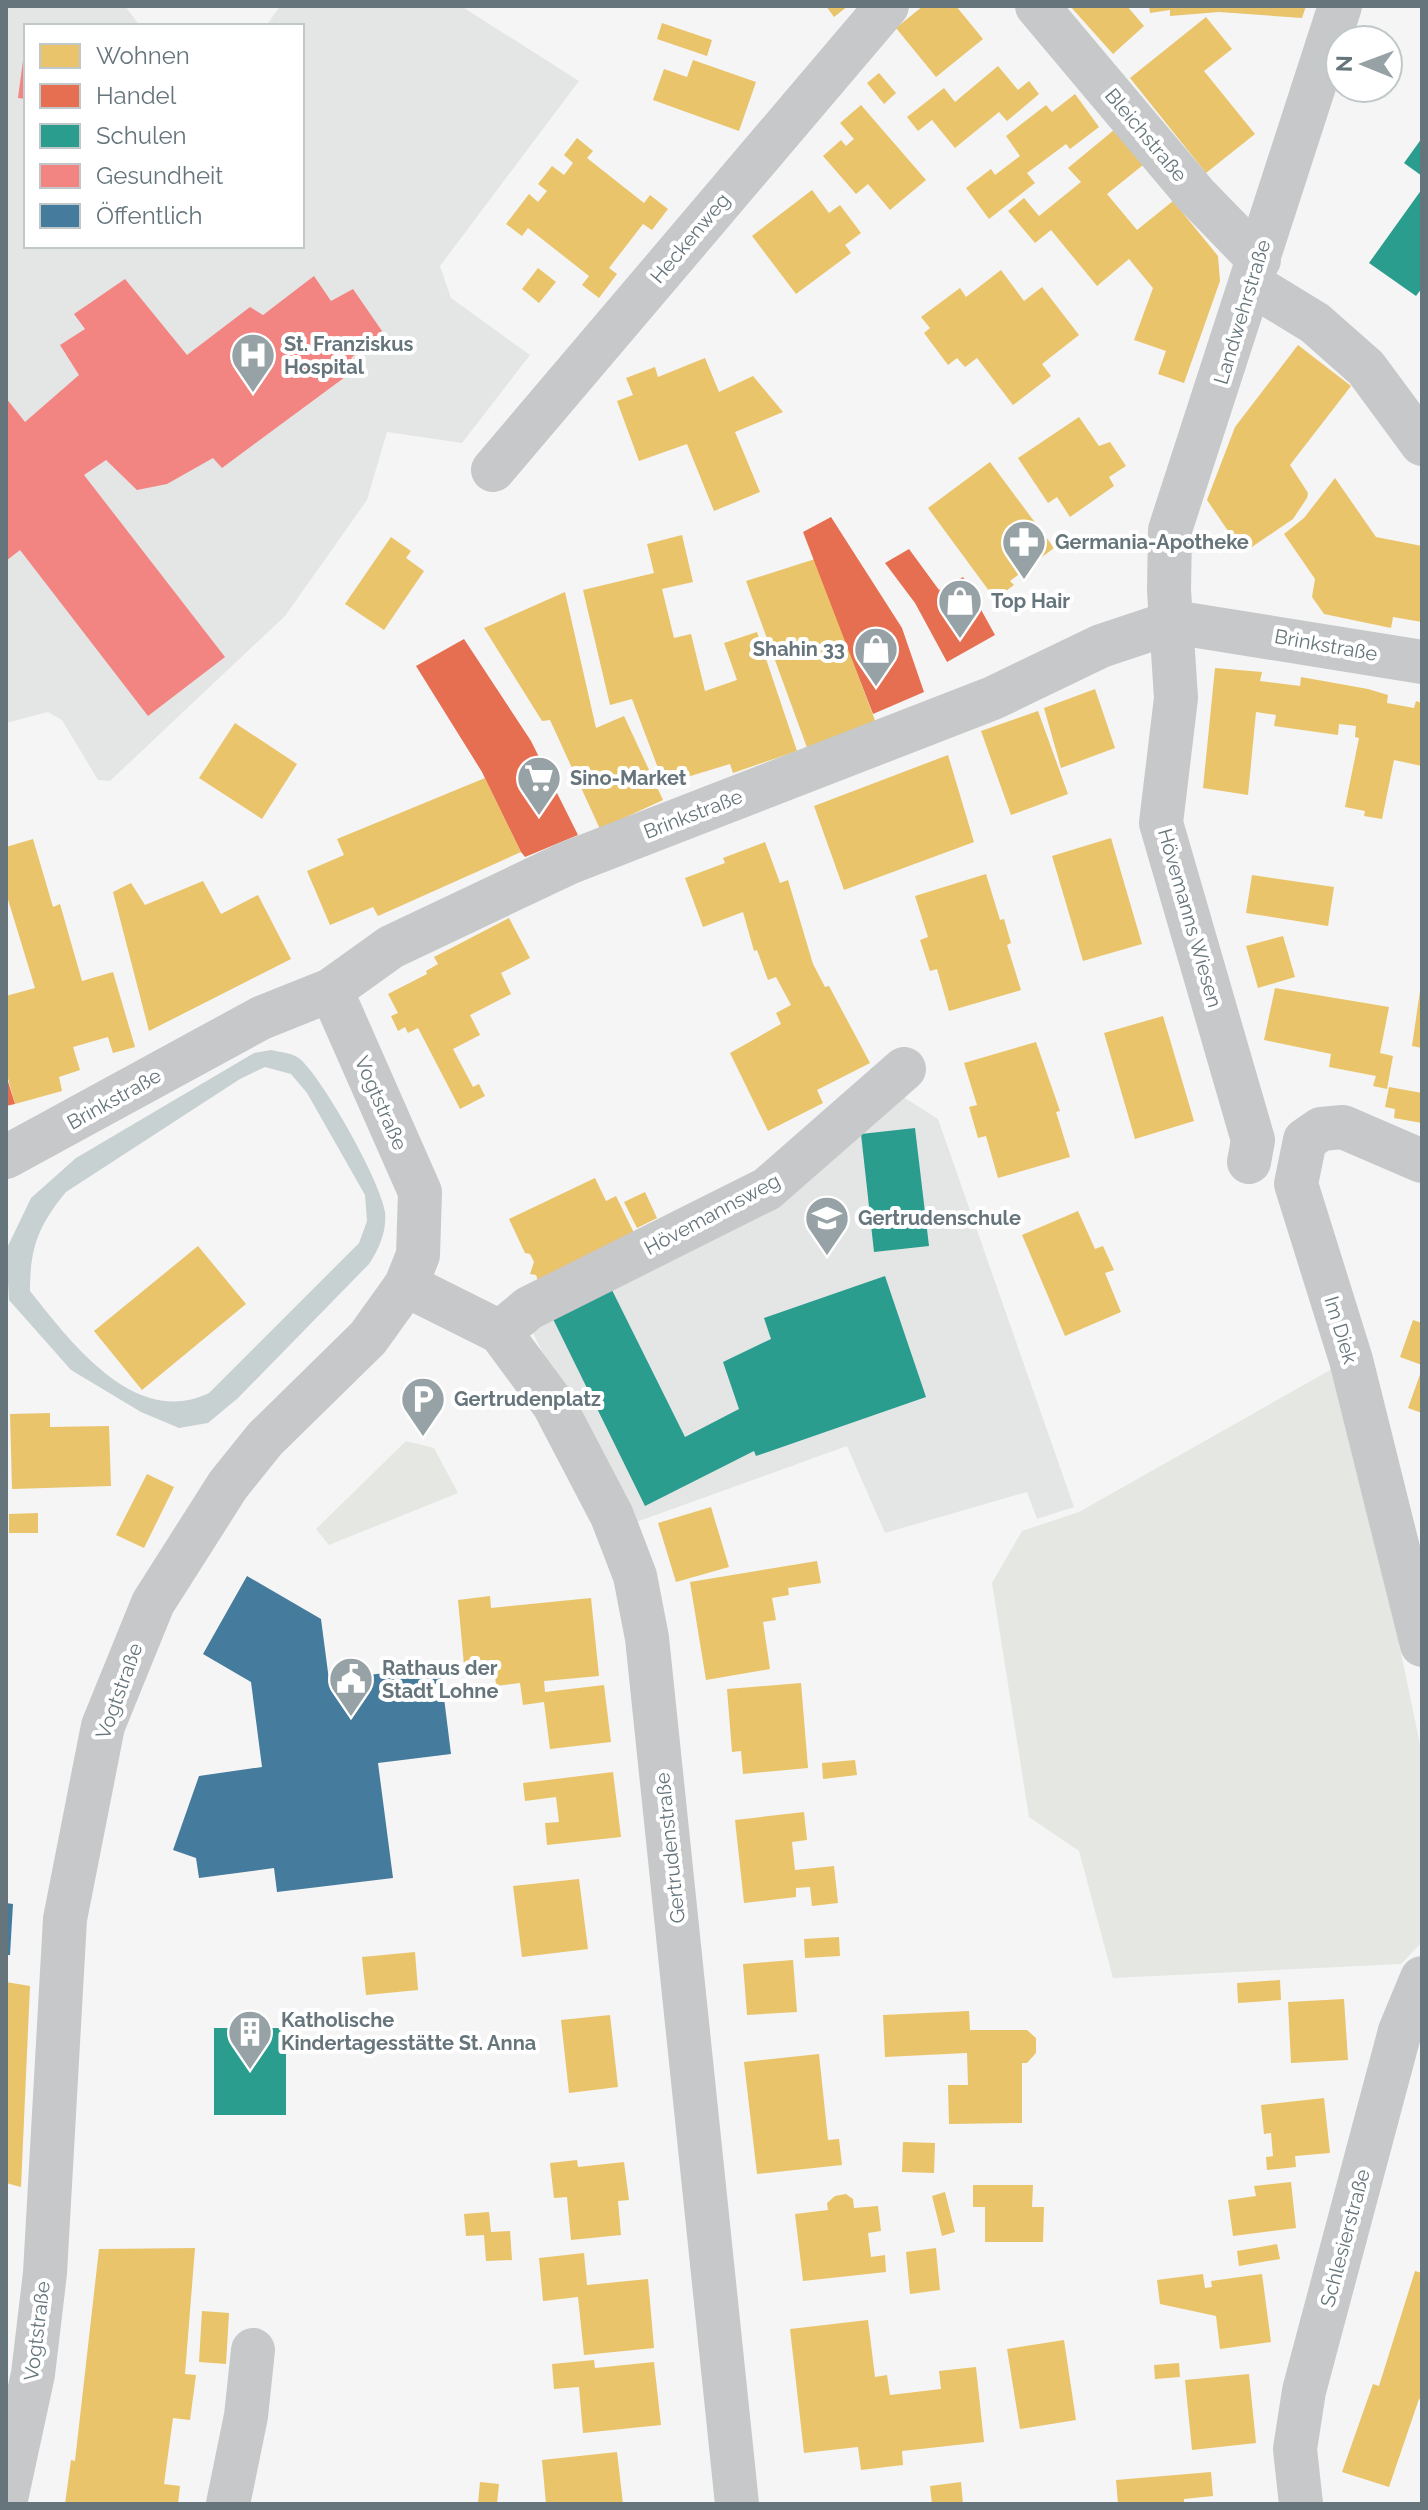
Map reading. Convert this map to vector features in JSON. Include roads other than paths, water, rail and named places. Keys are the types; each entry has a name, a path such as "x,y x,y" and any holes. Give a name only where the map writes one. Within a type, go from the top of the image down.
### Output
{"street":[{"name":"Heckenweg","path":"493,470 887,6"},
{"name":"Bleichstraße","path":"1037,6 1195,194 1255,272 1366,368 1422,444"},
{"name":"Landwehrstraße","path":"1173,622 1169,590 1170,530 1340,6"},
{"name":"Brinkstraße","path":"6,1157 261,1018 331,990 391,947 568,863 993,698 1101,646 1173,622 1422,662"},
{"name":"Hövemanns Wiesen","path":"1173,622 1176,698 1161,823 1253,1140 1249,1162"},
{"name":"Vogtstraße","path":"6,2499 33,2374 45,2273 65,1919 103,1726 153,1603 228,1485 265,1439 368,1338 406,1285 418,1255 420,1192 331,990"},
{"name":"Hövemannsweg","path":"500,1332 529,1308 767,1189 904,1069"},
{"name":"Im Diek","path":"1422,1161 1343,1127 1321,1129 1305,1140 1296,1184 1351,1360 1422,1645"},
{"name":"Gertrudenstraße","path":"406,1285 500,1332 561,1419 612,1516 638,1591 649,1653 737,2504"},
{"name":"Schlesierstraße","path":"1301,2504 1295,2449 1304,2391 1400,2031 1422,1978"},
{"path":"228,2504 246,2416 253,2350"}],"place":[{"name":"St. Franziskus Hospital","path":"253,394"},
{"name":"Germania-Apotheke","path":"1024,581"},
{"name":"Top Hair","path":"960,640"},
{"name":"Shahin 33","path":"876,688"},
{"name":"Sino-Market","path":"539,817"},
{"name":"Gertrudenschule","path":"827,1257"},
{"name":"Gertrudenplatz","path":"423,1438"},
{"name":"Rathaus der Stadt Lohne","path":"351,1718"},
{"name":"Katholische Kindertagesstätte St. Anna","path":"250,2071"}]}
